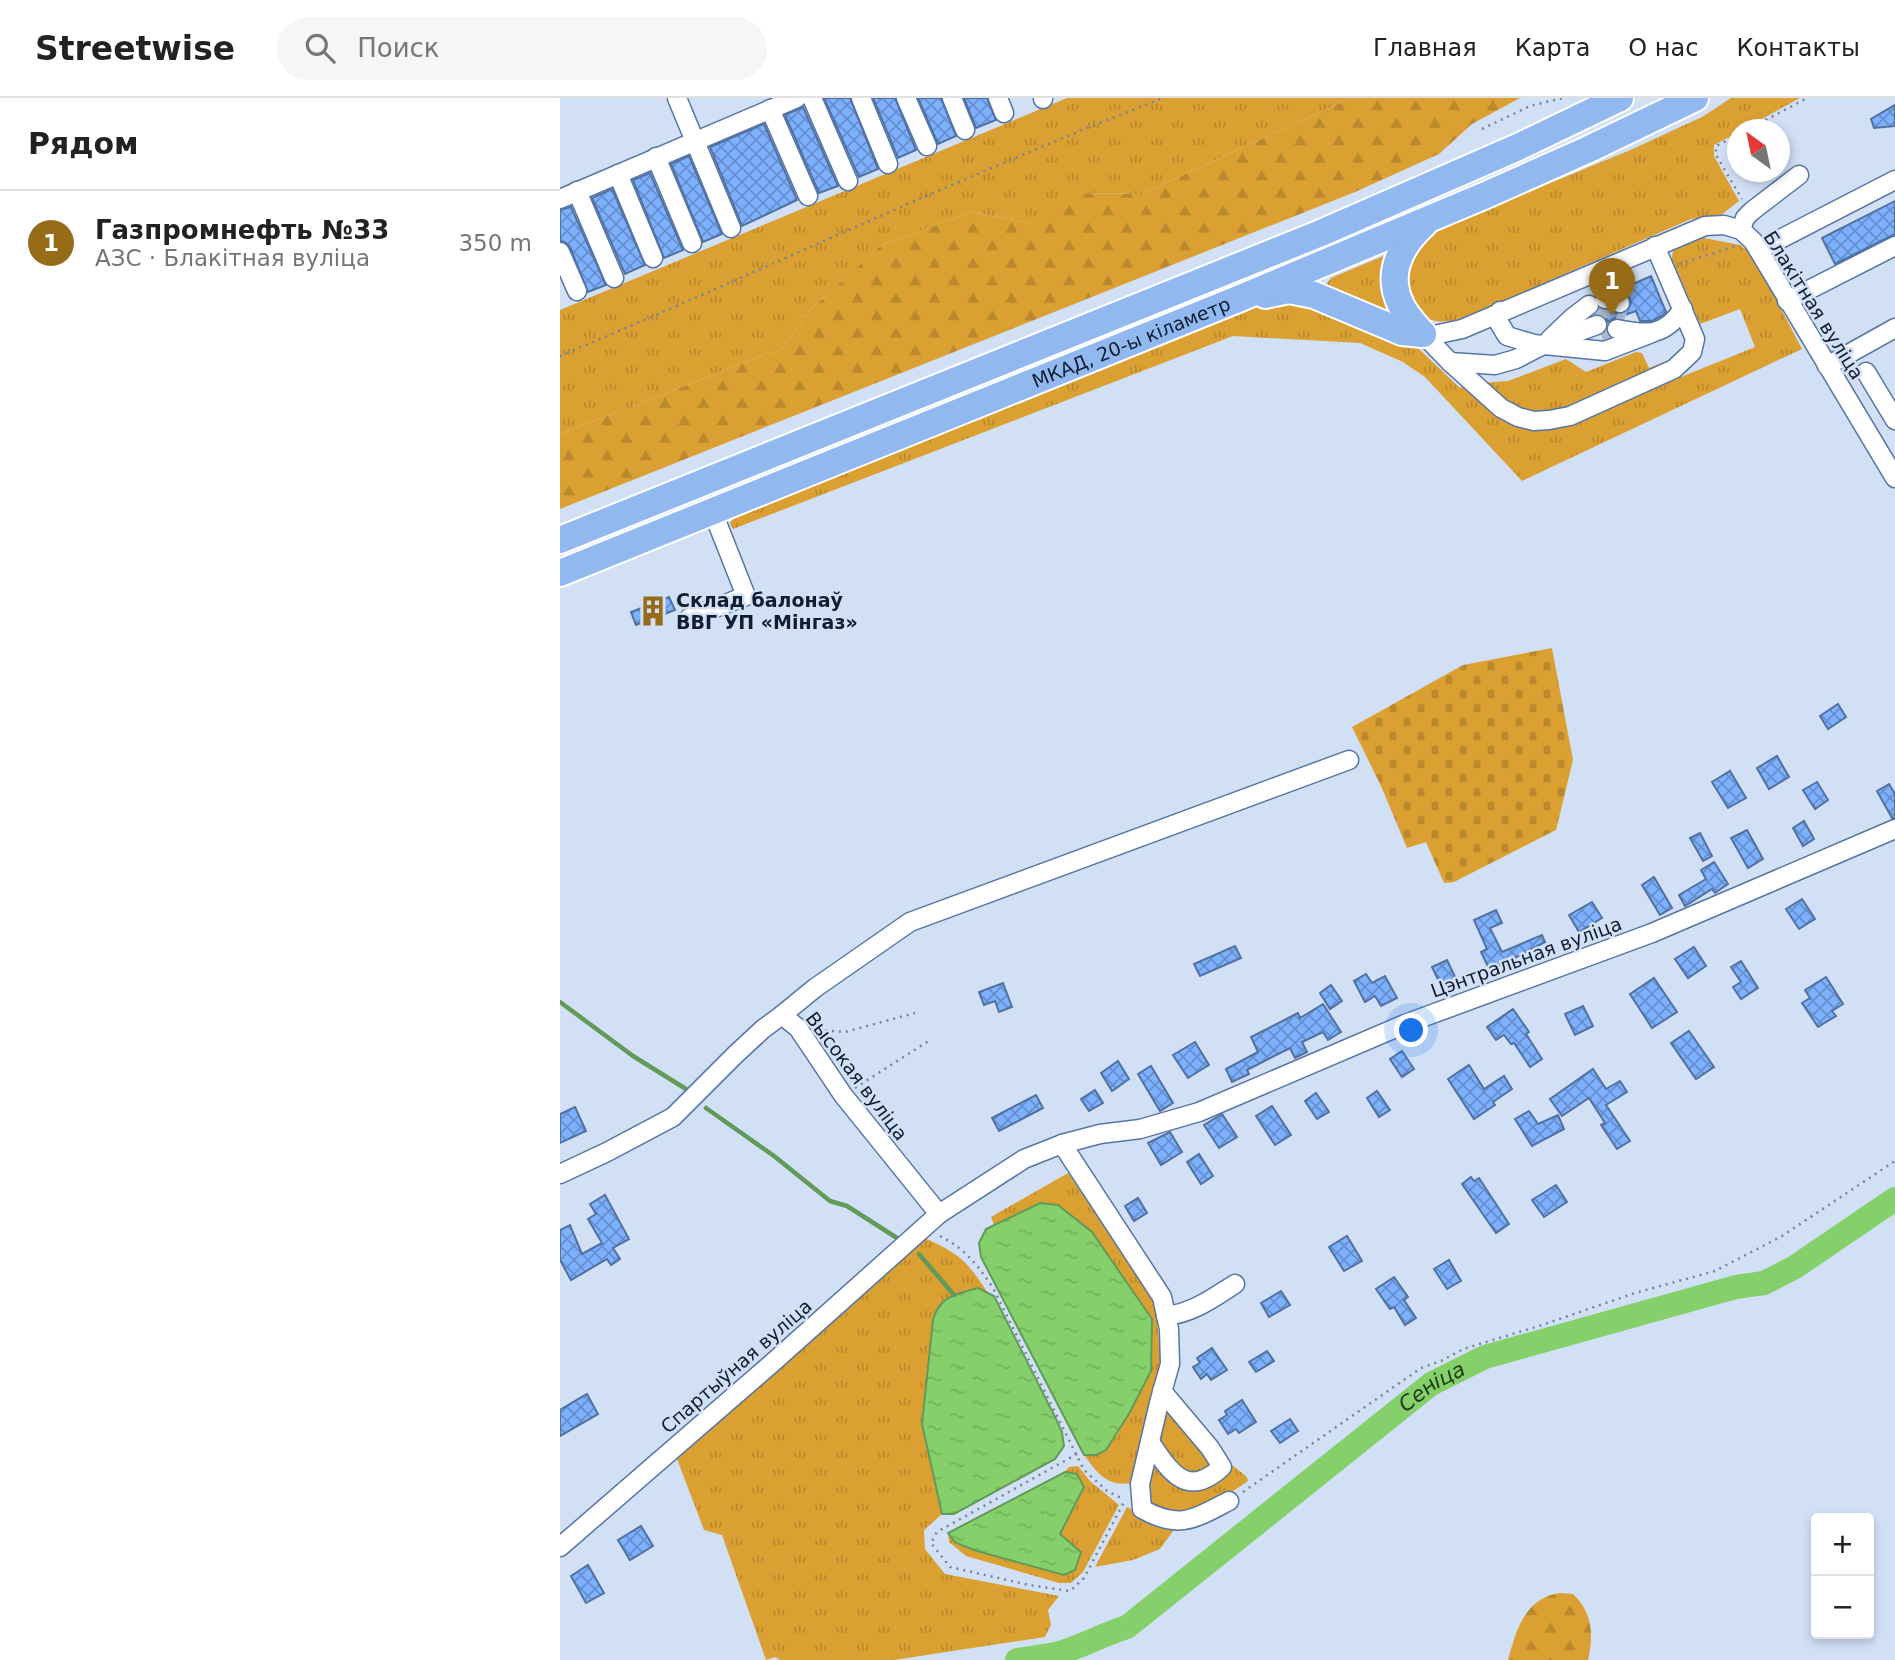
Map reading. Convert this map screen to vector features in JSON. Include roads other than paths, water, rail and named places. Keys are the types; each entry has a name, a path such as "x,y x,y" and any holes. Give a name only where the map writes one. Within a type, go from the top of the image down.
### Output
{"highway":[{"name":"МКАД, 20-ы кіламетр","path":"560,540 1321,233 1518,147 1620,98"},
{"name":"МКАД, 20-ы кіламетр","path":"560,573 1238,299 1587,150 1695,98"},
{"path":"1423,334 1400,303 1395,278 1402,247 1434,215"},
{"path":"1238,299 1289,290 1314,295 1402,332 1423,334"}],"street":[{"path":"677,98 732,228"},
{"path":"560,199 797,98"},
{"path":"812,98 848,181"},
{"path":"861,98 888,164"},
{"path":"906,98 927,146"},
{"path":"952,98 965,130"},
{"path":"770,109 808,195"},
{"path":"656,158 692,243"},
{"path":"618,174 653,258"},
{"path":"1799,175 1750,213 1751,240 1895,180"},
{"path":"577,191 614,278"},
{"name":"Блакітная вуліца","path":"1423,334 1434,335 1462,328 1705,226 1724,226 1751,240 1827,366 1888,451 1895,477"},
{"path":"1423,334 1501,408 1518,417 1534,421 1570,416 1674,369 1692,352 1695,339 1655,246"},
{"path":"1787,301 1895,246"},
{"path":"560,252 578,290"},
{"path":"1545,344 1572,318 1675,320 1683,309"},
{"path":"1500,311 1498,321 1507,336 1514,340 1605,351 1613,319"},
{"path":"1450,362 1495,365 1613,319"},
{"path":"1827,366 1895,328"},
{"path":"1866,372 1895,420"},
{"path":"689,618 746,596 712,510"},
{"path":"782,1015 815,988 910,922 1349,760"},
{"name":"Цэнтральная вуліца","path":"932,1220 1024,1159 1062,1144 1100,1134 1140,1129 1199,1112 1405,1024 1652,933 1895,829"},
{"name":"Высокая вуліца","path":"560,1174 674,1117 745,1045 782,1015 797,1028 932,1220"},
{"path":"1062,1144 1162,1297 1169,1329 1170,1364 1140,1483 1142,1509 1159,1518 1178,1522 1202,1515 1229,1501"},
{"name":"Спартыўная вуліца","path":"560,1547 781,1356 932,1220"},
{"path":"1166,1316 1197,1308 1236,1284"},
{"path":"1150,1443 1170,1472 1188,1481 1208,1479 1222,1467 1210,1448 1162,1391"}],"water":[{"path":"1040,1203 1058,1205 1092,1232 1152,1319 1151,1371 1106,1450 1096,1455 1084,1455 981,1257 979,1243 986,1229"},
{"path":"978,1288 994,1296 1056,1419 1064,1446 1055,1459 954,1514 942,1514 922,1424 933,1320 944,1301 956,1294"},
{"path":"1065,1472 1077,1474 1084,1487 1060,1534 1081,1552 1075,1570 1064,1575 977,1551 956,1543 948,1533"}],"waterway":[{"path":"560,1002 633,1056 686,1089"},
{"path":"706,1108 774,1156 830,1201 847,1206 897,1238"},
{"name":"Сеніца","path":"1017,1660 1065,1651 1127,1627 1431,1384 1485,1357 1736,1287 1764,1283 1795,1267 1895,1199"},
{"path":"919,1254 954,1295"}],"tunnel":[{"path":"1593,314 1608,308 1626,315"},
{"path":"1601,335 1617,329"}],"place":[{"name":"Газпромнефть №33","path":"1612,316"},
{"name":"Склад балонаў ВВГ УП «Мінгаз»","path":"653,611"}]}
